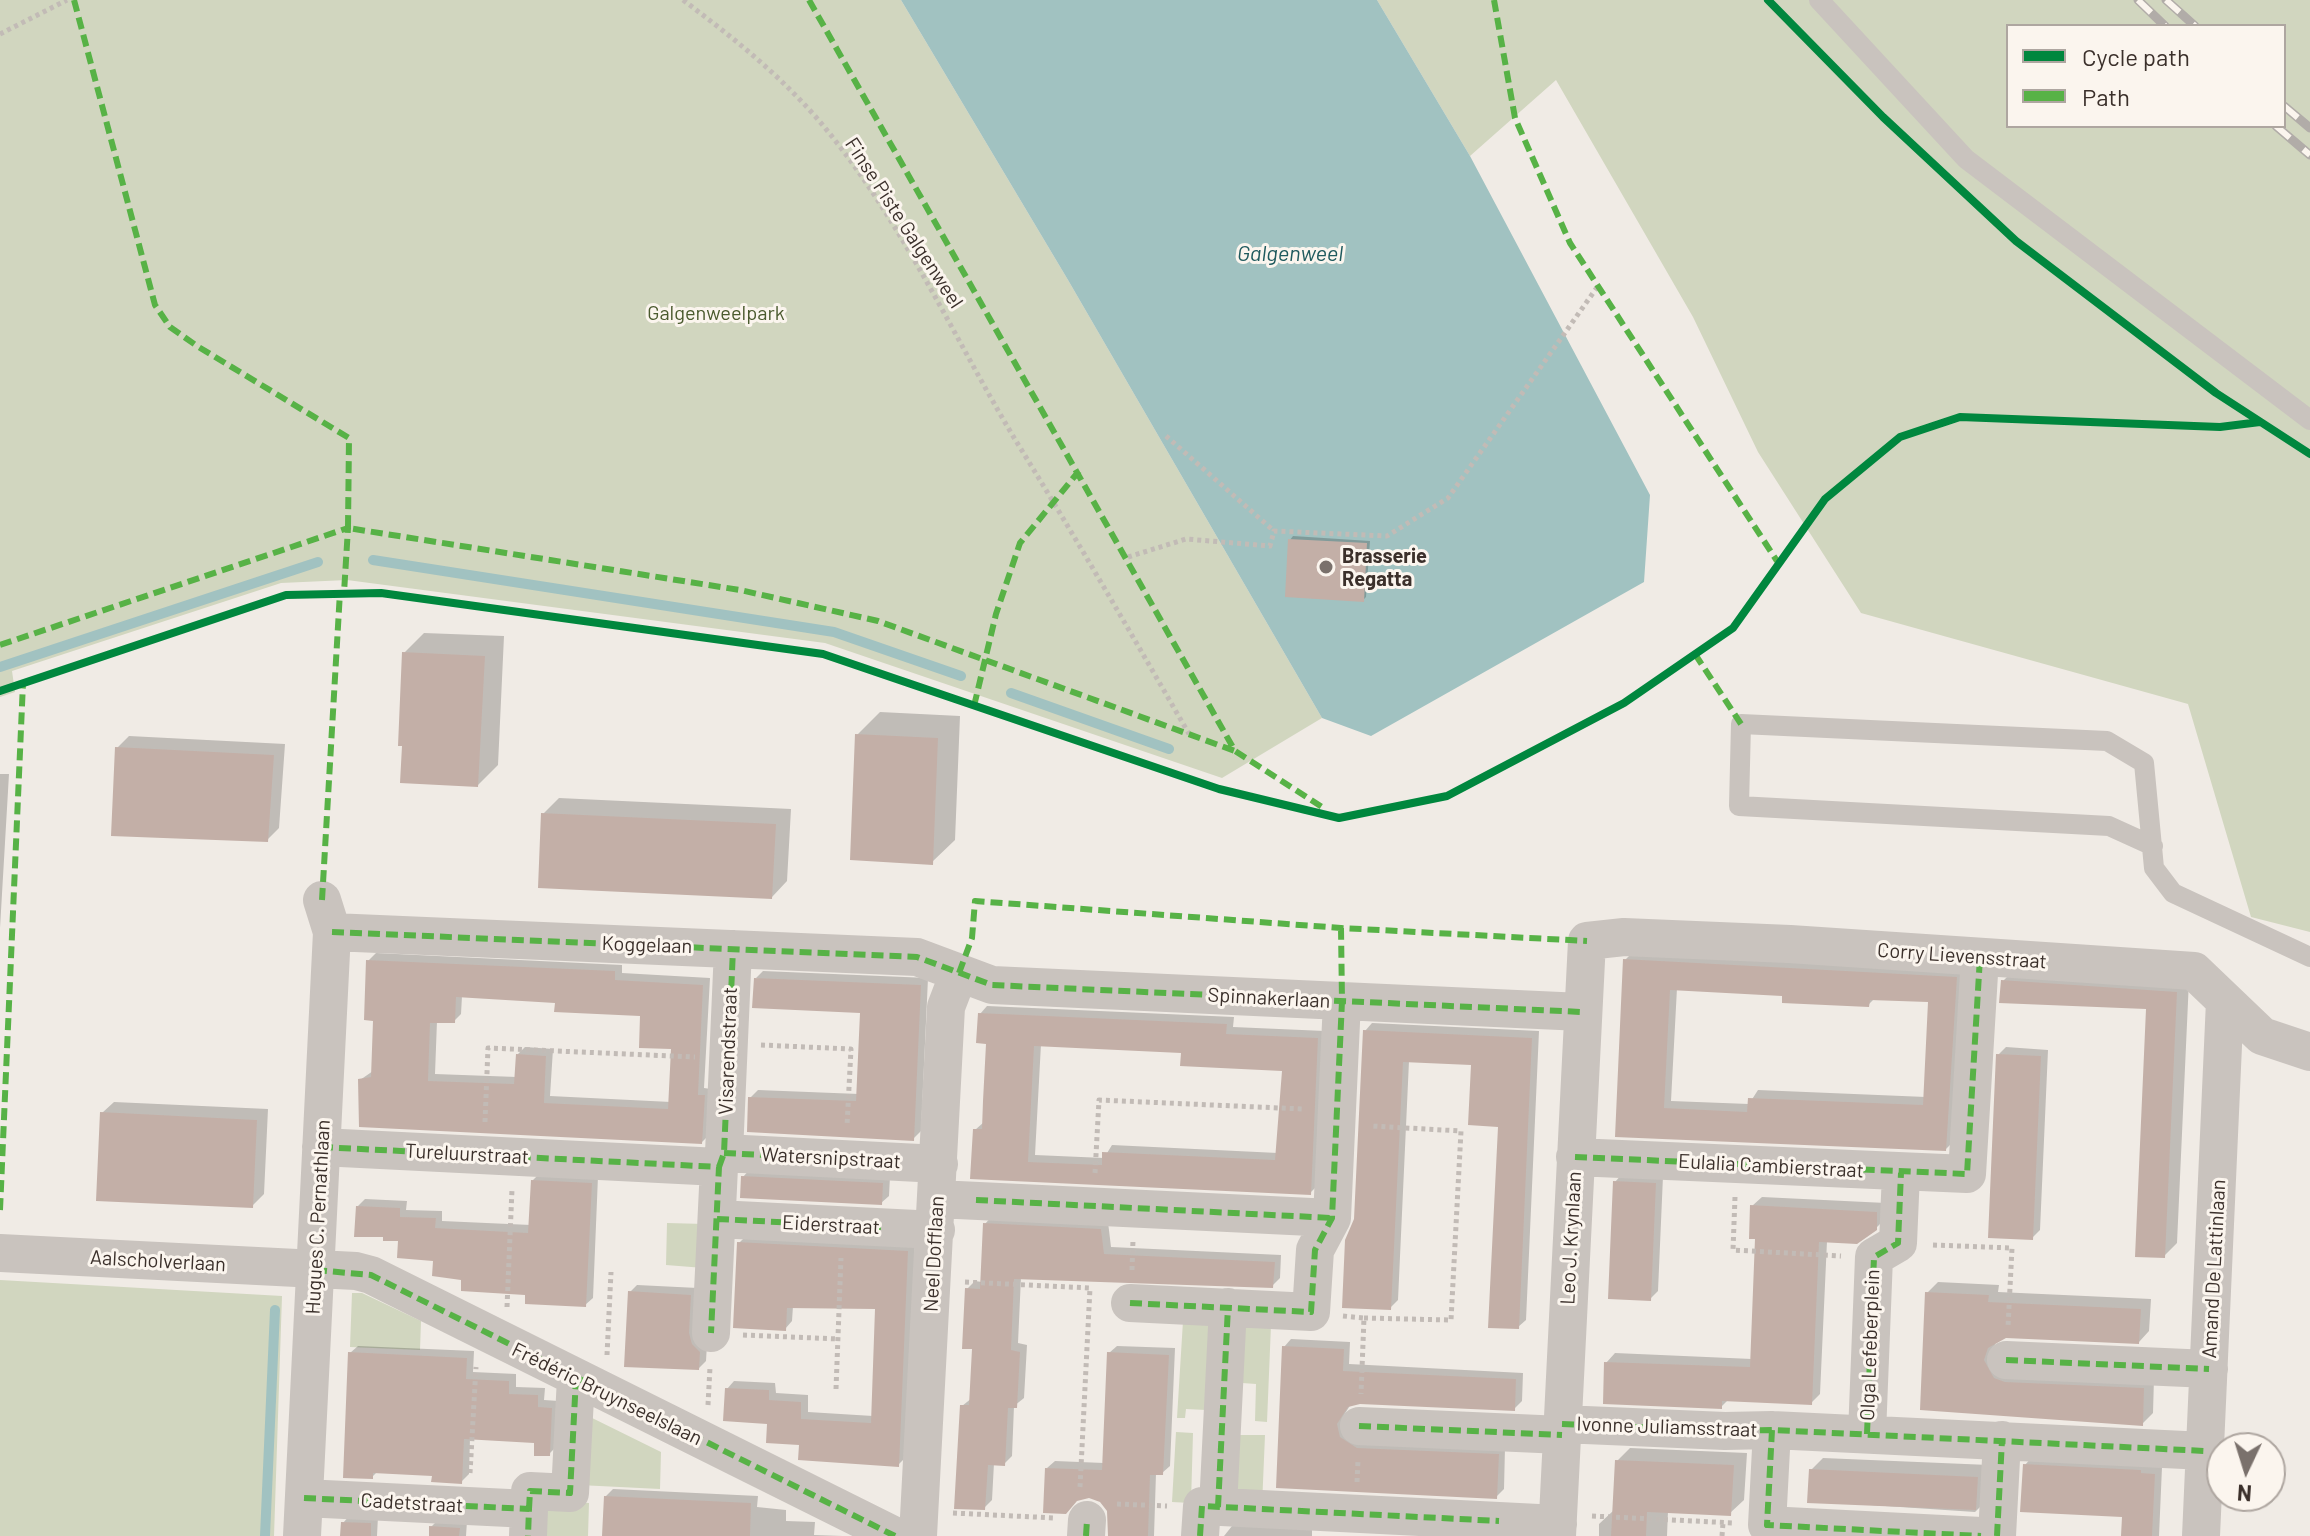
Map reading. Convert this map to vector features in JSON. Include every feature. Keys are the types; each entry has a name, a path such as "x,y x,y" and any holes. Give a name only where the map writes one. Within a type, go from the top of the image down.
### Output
{"street":[{"name":"Koggelaan","path":"327,916 732,963 917,957 959,973"},
{"name":"Hugues C. Pernathlaan","path":"302,1536 321,1147 327,916"},
{"name":"Corry Lievensstraat","path":"1587,941 1654,938 2194,971 2262,1036 2310,1052"},
{"name":"Leo J. Krynlaan","path":"1558,1525 1587,941"},
{"name":"Eulalia Cambierstraat","path":"1575,1157 1967,1174 1980,957"},
{"name":"Visarendstraat","path":"711,1333 713,1277 722,1219 732,963"},
{"name":"Spinnakerlaan","path":"959,973 992,985 1582,1012"},
{"name":"Neel Dofflaan","path":"911,1528 932,1281 946,1007 959,973"},
{"path":"1130,1296 1311,1312 1315,1250 1332,1218 1342,1001"},
{"name":"Amand De Lattinlaan","path":"2201,1536 2225,1001"},
{"name":"Tureluurstraat","path":"321,1147 612,1161 722,1160"},
{"name":"Watersnipstraat","path":"722,1160 884,1161 937,1198"},
{"name":"Olga Lefeberplein","path":"1867,1434 1886,1250 1901,1173"},
{"path":"937,1198 1332,1218"},
{"name":"Eiderstraat","path":"722,1219 881,1227 937,1198"},
{"name":"Aalscholverlaan","path":"0,1253 315,1270"},
{"name":"Frédéric Bruynseelslaan","path":"315,1270 356,1271 371,1275 707,1442 911,1528"},
{"path":"1228,1307 1199,1518 1499,1521 1558,1525"},
{"path":"2006,1360 2209,1369"},
{"path":"525,1518 530,1491 570,1493 590,1385"},
{"name":"Ivonne Juliamsstraat","path":"1359,1426 1772,1430"},
{"path":"1772,1430 1767,1525 1867,1533 1981,1536"},
{"name":"Olga Lefeberplein","path":"1772,1430 2205,1451"},
{"path":"1997,1536 2002,1440"},
{"name":"Cadetstraat","path":"304,1498 469,1506 525,1518"}],"lane":[{"path":"1819,0 1966,159 2310,420"},
{"path":"2153,846 2109,826 1739,806 1741,724 2107,741 2144,763 2153,846 2154,868 2173,893 2310,957"}],"path":[{"path":"0,34 67,0"},
{"path":"1166,436 1274,531 1387,536 1448,498 1598,286"},
{"path":"1128,557 1186,539 1270,546 1274,531"},
{"path":"469,1506 491,1336 499,1156 488,1048 851,1049 846,1159"},
{"path":"1094,1206 1099,1100 1338,1117 1461,1131 1451,1320 1364,1318"},
{"path":"1737,1164 1733,1250 2012,1248 2006,1360"},
{"path":"932,1281 1090,1288 1130,1296 1135,1208"},
{"path":"836,1389 843,1225"},
{"path":"590,1385 611,1272"},
{"path":"1081,1471 1090,1288"},
{"path":"707,1442 711,1333 838,1339"},
{"path":"911,1528 1086,1528 1088,1503 1199,1518"},
{"path":"1722,1536 1723,1523"},
{"path":"1558,1525 1767,1525"}],"green space":[{"name":"Galgenweelpark","path":"0,0 901,0 1068,280 1322,718 1222,778 825,643 347,580 281,583 12,671 15,692 0,697"},
{"path":"1377,0 2310,0 2310,932 2251,917 2188,704 1861,613 1758,452 1693,317 1556,80 1470,156"},
{"path":"667,1223 705,1224 704,1268 666,1265"},
{"path":"0,1280 282,1296 274,1536 0,1536"},
{"path":"352,1293 362,1293 421,1321 420,1350 350,1347"},
{"path":"1183,1321 1210,1322 1206,1410 1186,1409 1185,1418 1177,1418"},
{"path":"1244,1323 1271,1325 1267,1422 1255,1421 1256,1384 1242,1383"},
{"path":"582,1413 661,1452 660,1489 579,1485"},
{"path":"1176,1432 1193,1433 1191,1503 1172,1502"},
{"path":"1239,1435 1265,1435 1262,1506 1236,1505"},
{"path":"539,1500 589,1503 588,1536 537,1536"}],"water":[{"name":"Galgenweel","path":"901,0 1377,0 1470,156 1650,495 1644,582 1371,736 1322,718 1068,280"}],"building":[{"name":"Brasserie Regatta","path":"1288,539 1367,543 1364,602 1285,597"},
{"path":"402,652 485,656 478,787 400,783 402,746 398,746"},
{"path":"855,734 938,738 933,865 850,860"},
{"path":"115,747 274,755 268,842 111,836"},
{"path":"541,813 776,824 772,899 538,888"},
{"path":"1623,959 1957,977 1946,1151 1615,1137","holes":["1670,990 1782,996 1782,1003 1869,1007 1870,1000 1928,1002 1923,1105 1748,1098 1747,1112 1664,1108"]},
{"path":"366,960 615,971 615,980 703,985 698,1095 705,1095 702,1144 359,1127 358,1079 371,1077 373,1021 364,1020","holes":["456,997 555,1003 554,1012 640,1016 639,1048 671,1049 668,1109 544,1103 546,1056 516,1054 514,1084 428,1081 430,1023 455,1023"]},
{"path":"754,978 921,985 914,1141 747,1132 748,1097 856,1101 860,1013 752,1008"},
{"path":"2001,980 2177,992 2165,1258 2135,1257 2146,1009 1999,1003"},
{"path":"978,1013 1227,1024 1226,1034 1318,1038 1311,1195 970,1179 973,1129 982,1129 986,1044 976,1043","holes":["1034,1046 1181,1053 1180,1066 1282,1071 1275,1160 1102,1152 1102,1165 1028,1162"]},
{"path":"1363,1030 1532,1038 1519,1329 1488,1328 1498,1127 1468,1125 1471,1065 1403,1062 1391,1310 1342,1308 1345,1240 1354,1219"},
{"path":"1996,1054 2041,1056 2033,1240 1988,1238"},
{"path":"100,1112 257,1120 253,1208 96,1201"},
{"path":"741,1176 883,1183 882,1205 740,1198"},
{"path":"531,1180 592,1183 586,1307 525,1304 525,1295 461,1291 461,1280 432,1276 433,1261 397,1258 398,1241 383,1241 383,1237 354,1237 356,1206 400,1208 400,1217 436,1218 435,1228 528,1233"},
{"path":"1613,1181 1656,1183 1651,1301 1608,1299"},
{"path":"1750,1205 1877,1212 1877,1230 1857,1244 1819,1242 1812,1405 1722,1401 1722,1409 1603,1404 1604,1362 1750,1367 1755,1239 1749,1239"},
{"path":"983,1223 1101,1229 1104,1254 1275,1262 1273,1288 1014,1279 1011,1350 1020,1352 1017,1408 1008,1408 1005,1466 988,1465 985,1510 954,1509 960,1405 969,1405 972,1349 962,1349 965,1288 980,1289"},
{"path":"737,1242 908,1251 899,1467 798,1460 799,1445 766,1443 767,1424 723,1421 725,1388 769,1390 769,1400 801,1402 801,1419 871,1423 875,1309 787,1308 786,1331 733,1328"},
{"path":"628,1291 691,1295 689,1333 692,1344 700,1352 699,1370 624,1367"},
{"path":"1925,1292 1989,1295 1988,1302 2141,1309 2139,1344 2006,1338 1988,1348 1984,1360 1994,1378 2005,1382 2144,1388 2143,1426 1920,1410"},
{"path":"1282,1346 1344,1349 1343,1371 1516,1379 1515,1411 1360,1404 1348,1407 1337,1424 1340,1437 1357,1448 1499,1454 1497,1499 1276,1488"},
{"path":"348,1352 467,1358 466,1379 509,1381 509,1394 538,1395 538,1407 552,1408 550,1456 534,1456 534,1443 464,1439 462,1484 431,1482 432,1476 373,1473 373,1479 343,1478"},
{"path":"1107,1352 1169,1355 1163,1475 1150,1475 1148,1536 1108,1536 1107,1511 1100,1502 1089,1498 1077,1501 1066,1514 1043,1513 1045,1468 1102,1470"},
{"path":"1615,1460 1734,1465 1731,1516 1647,1512 1646,1536 1611,1536"},
{"path":"2023,1464 2141,1470 2141,1473 2155,1474 2152,1536 2121,1536 2122,1517 2020,1512"},
{"path":"1809,1469 1978,1477 1976,1510 1807,1503"},
{"path":"604,1496 751,1503 750,1536 602,1536"},
{"path":"341,1522 371,1523 371,1536 340,1536"},
{"path":"429,1526 460,1528 459,1536 429,1536"}],"waterway":[{"path":"373,560 834,632 961,676"},
{"path":"0,667 318,562"},
{"path":"1011,693 1169,749"},
{"path":"265,1536 275,1310"}],"railway":[{"path":"2138,0 2163,24"},
{"path":"2166,0 2193,24"},
{"path":"2286,108 2310,128"},
{"path":"2278,128 2310,155"}],"marked path":[{"path":"74,0 155,305 170,327 197,346 349,438 348,528 740,590 878,621 1235,751"},
{"path":"809,0 1235,751 1322,807"},
{"path":"1494,0 1515,118 1570,243 1777,561"},
{"path":"974,706 996,614 1020,543 1079,471"},
{"path":"0,645 348,528 344,593"},
{"path":"322,900 340,592"},
{"path":"1695,654 1741,724"},
{"path":"0,1210 23,683"},
{"path":"959,973 972,938 975,901 1341,928 1587,941"},
{"path":"1130,1303 1311,1312 1315,1250 1332,1218 1342,1001 1341,928"},
{"path":"332,932 917,957 992,985 1582,1012"},
{"path":"719,1167 724,1153 733,949"},
{"path":"1575,1157 1967,1174 1980,957"},
{"path":"321,1147 719,1167 711,1333"},
{"path":"724,1153 884,1161"},
{"path":"1867,1434 1874,1257 1898,1243 1901,1173"},
{"path":"976,1200 1332,1218"},
{"path":"717,1219 881,1227"},
{"path":"315,1270 371,1275 895,1536"},
{"path":"1218,1507 1228,1307"},
{"path":"2006,1360 2209,1369"},
{"path":"529,1509 530,1491 570,1493 576,1378"},
{"path":"1562,1424 1772,1430 2205,1451"},
{"path":"1359,1426 1562,1435"},
{"path":"1772,1430 1767,1525 1981,1536"},
{"path":"1997,1536 2002,1440"},
{"path":"304,1498 529,1509 528,1536"},
{"path":"1200,1536 1202,1506 1499,1521"},
{"path":"1086,1536 1087,1520"}],"cycle path":[{"path":"1768,0 1883,117 2016,241 2216,393 2310,454"},
{"path":"0,691 286,595 381,593 823,654 1219,789 1339,818 1447,796 1624,703 1733,628 1825,499 1900,437 1960,417 2220,427 2260,422"}],"place":[{"name":"Brasserie Regatta","path":"1326,567"}]}
